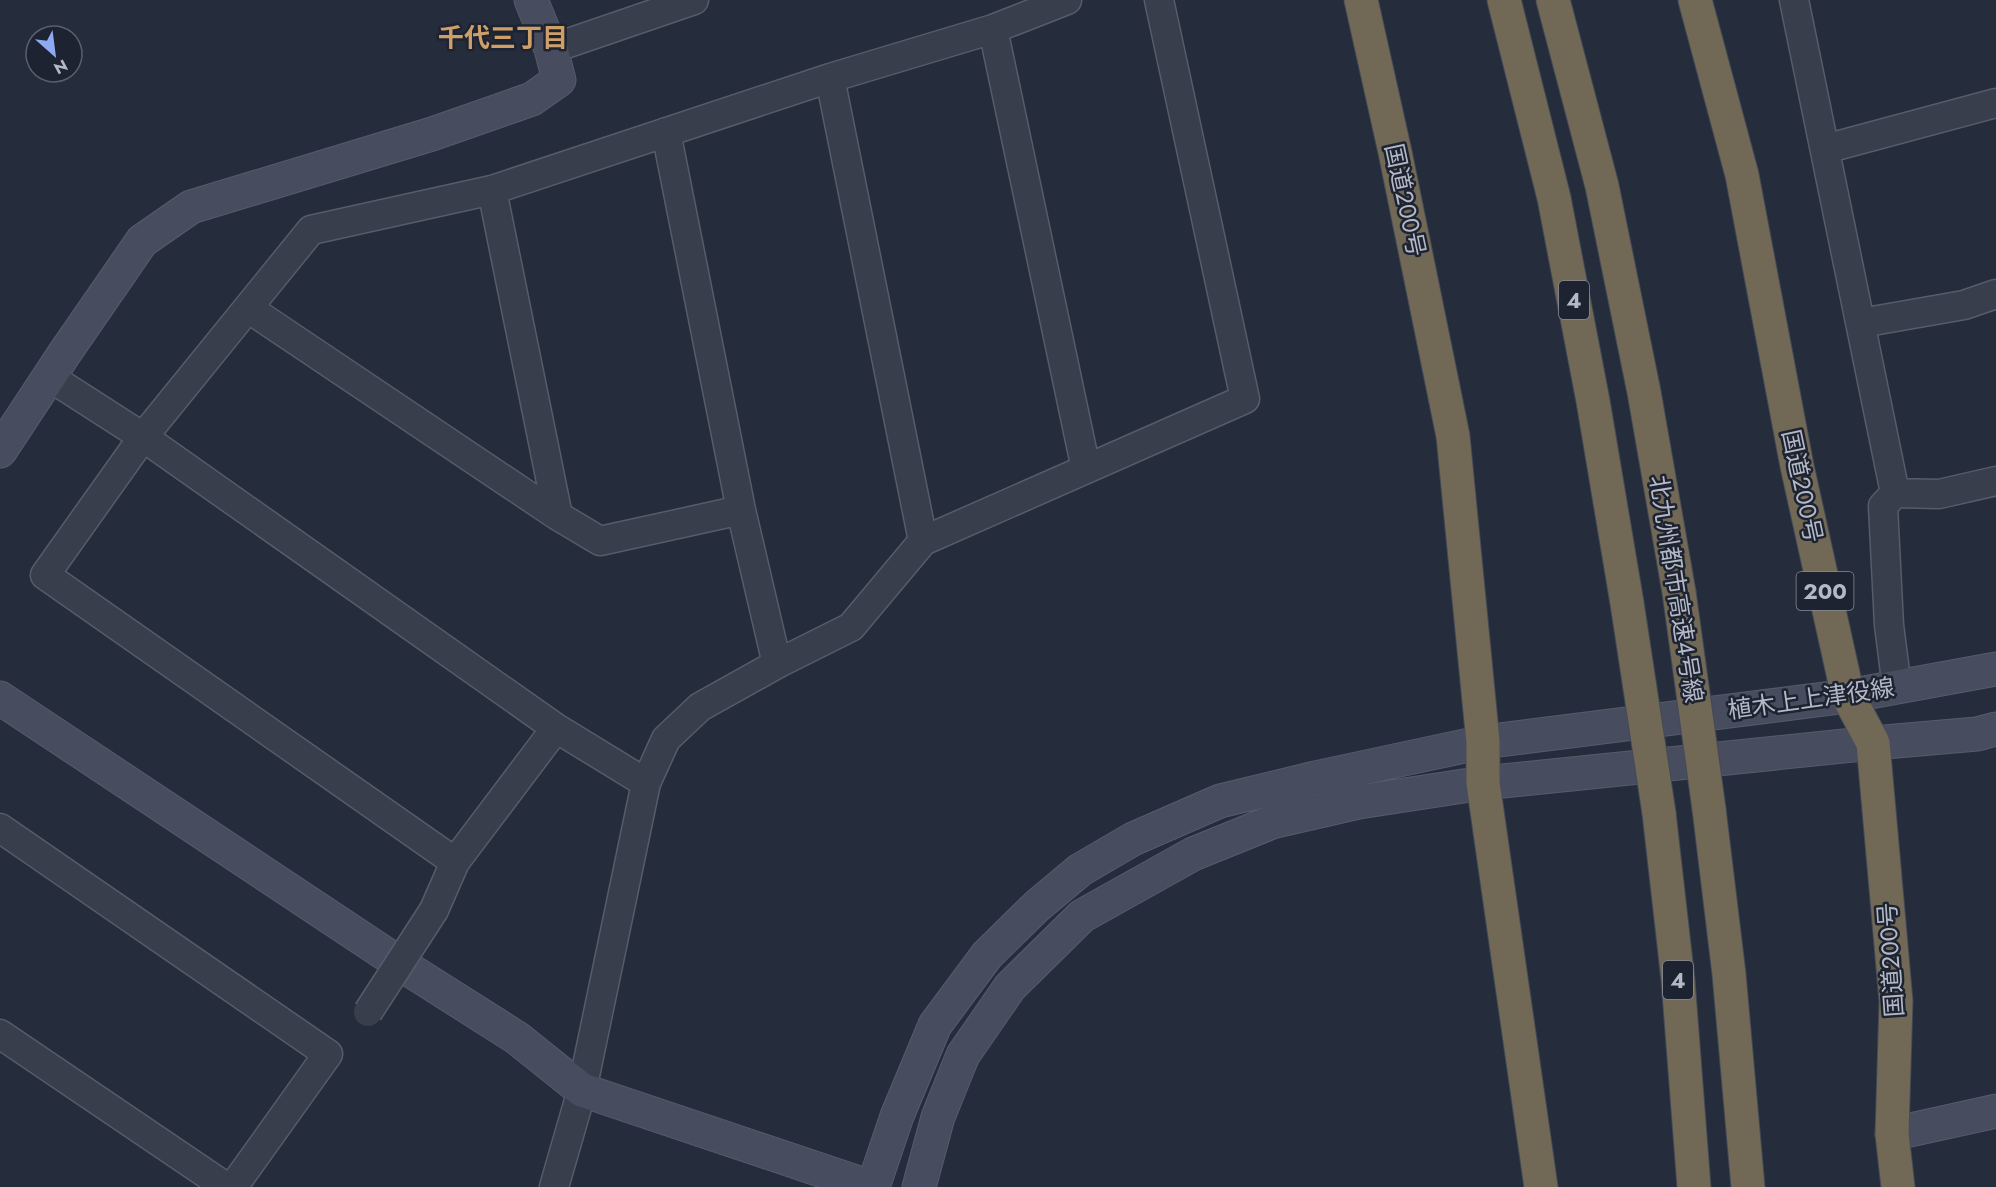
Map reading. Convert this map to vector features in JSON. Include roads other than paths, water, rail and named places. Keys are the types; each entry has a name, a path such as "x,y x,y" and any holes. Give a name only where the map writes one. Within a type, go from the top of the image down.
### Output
{"highway":[{"name":"国道200号","path":"1361,0 1395,152 1453,436 1483,742 1482,783 1541,1187"},
{"name":"北九州都市高速4号線","path":"1504,0 1554,198 1593,401 1627,603 1659,813 1678,980 1694,1187"},
{"name":"北九州都市高速4号線","path":"1553,0 1602,186 1644,392 1679,592 1729,974 1748,1187"},
{"name":"国道200号","path":"1695,0 1742,175 1797,466 1848,696 1872,743 1896,1001 1892,1134 1898,1187"}],"street":[{"path":"0,451 48,376 142,241 191,207 432,135 532,99 559,80 551,49 531,0"},
{"path":"551,49 694,0"},
{"path":"455,862 45,575 143,437 311,230 492,190 830,78 993,29 1067,0"},
{"path":"554,1187 582,1090 646,783 666,739 700,707 777,664 851,627 922,541 1245,399 1159,0"},
{"path":"1794,0 1895,493"},
{"path":"993,29 1086,469"},
{"path":"830,78 922,541"},
{"path":"1825,149 1996,103"},
{"path":"666,132 741,510 777,664"},
{"path":"492,190 558,516"},
{"path":"1861,323 1964,305 1996,294"},
{"path":"248,308 558,516 600,541 741,510"},
{"path":"48,376 143,437 556,728 646,783"},
{"path":"1897,688 1889,625 1883,506 1895,493 1939,494 1996,481"},
{"name":"植木上上津役線","path":"872,1187 897,1116 935,1026 987,955 1037,906 1080,870 1133,839 1220,801 1483,742 1848,696 1996,669"},
{"path":"0,698 402,965 517,1038 582,1090 872,1187"},
{"path":"368,1012 434,910 455,862 556,728"},
{"name":"植木上上津役線","path":"919,1187 938,1117 963,1055 1010,987 1082,916 1193,854 1272,822 1359,802 1482,783 1977,734 1996,729"},
{"path":"0,828 328,1054 233,1187"},
{"path":"0,1034 226,1187"},
{"path":"1892,1134 1996,1111"}],"district":[{"name":"千代三丁目","path":"503,38"}]}
